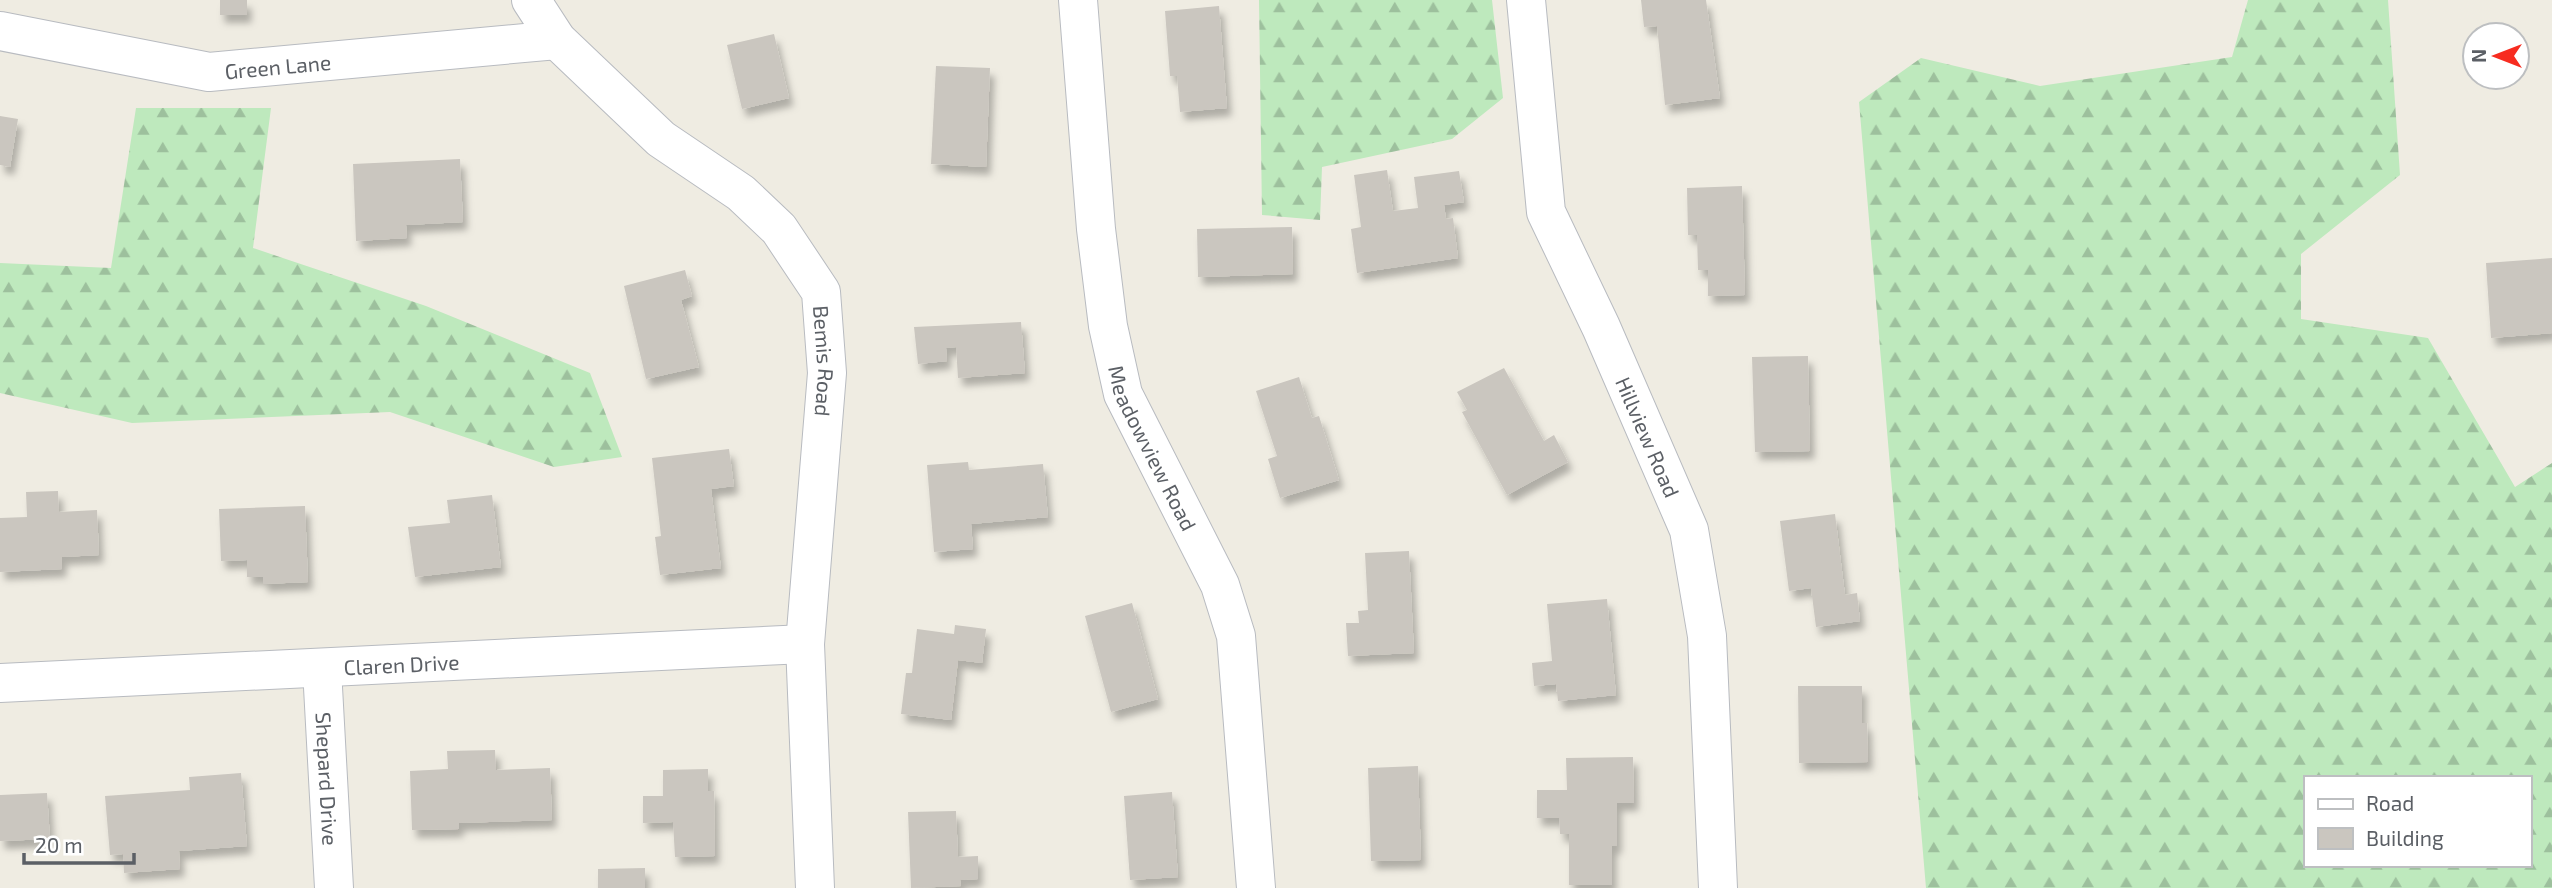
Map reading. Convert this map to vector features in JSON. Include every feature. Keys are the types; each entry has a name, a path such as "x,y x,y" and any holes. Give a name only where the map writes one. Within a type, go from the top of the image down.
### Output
{"street":[{"name":"Bemis Road","path":"531,0 557,40 661,139 741,193 779,229 821,292 827,373 805,645 814,888"},
{"name":"Meadowview Road","path":"1078,0 1096,229 1108,326 1123,394 1220,585 1236,636 1256,888"},
{"name":"Hillview Road","path":"1526,0 1546,212 1601,327 1689,530 1707,636 1718,888"},
{"name":"Green Lane","path":"0,30 209,72 557,40"},
{"name":"Claren Drive","path":"0,683 805,645"},
{"name":"Shepard Drive","path":"322,669 334,888"}],"green space":[{"path":"1259,0 1492,0 1503,98 1452,139 1322,167 1320,220 1262,215"},
{"path":"2248,0 2388,0 2400,175 2301,254 2301,319 2428,338 2515,487 2552,463 2552,888 1926,888 1859,102 1921,58 2040,86 2232,57"},
{"path":"136,108 271,108 253,248 426,306 590,373 622,457 554,467 390,412 132,423 0,393 0,263 111,268"}],"building":[{"path":"220,0 247,0 247,15 220,15"},
{"path":"1641,0 1706,0 1720,98 1665,105 1657,26 1644,27"},
{"path":"1219,6 1227,108 1180,112 1177,76 1170,76 1165,11"},
{"path":"774,34 789,98 742,109 727,45"},
{"path":"936,66 990,68 986,167 931,164"},
{"path":"0,116 18,119 10,167 0,165"},
{"path":"460,159 463,222 406,225 407,238 356,241 353,164"},
{"path":"1387,170 1393,211 1418,208 1414,177 1459,171 1464,202 1444,205 1446,219 1453,218 1458,258 1357,273 1351,229 1361,227 1354,175"},
{"path":"1742,186 1745,295 1708,296 1708,270 1698,270 1697,235 1688,235 1687,188"},
{"path":"1292,227 1293,274 1198,277 1197,229"},
{"path":"2552,258 2552,333 2491,338 2486,263"},
{"path":"685,270 692,296 681,300 699,367 646,379 624,286"},
{"path":"1021,322 1025,373 958,378 956,347 946,348 947,361 918,364 914,327"},
{"path":"1808,356 1810,451 1755,452 1752,357"},
{"path":"1504,368 1544,441 1554,435 1568,462 1507,495 1462,412 1467,410 1457,392"},
{"path":"1299,377 1312,418 1319,416 1339,480 1280,498 1268,459 1277,456 1256,391"},
{"path":"729,449 734,486 711,489 721,568 660,575 655,537 661,536 652,458"},
{"path":"968,462 969,470 1043,464 1048,517 971,524 973,549 934,552 927,465"},
{"path":"58,491 59,512 97,510 99,555 62,557 62,569 0,572 0,518 27,517 26,492"},
{"path":"492,495 501,567 415,577 408,527 450,523 447,500"},
{"path":"305,506 308,582 263,584 263,577 247,577 247,560 221,561 219,509"},
{"path":"1835,514 1845,595 1857,593 1860,621 1816,627 1811,588 1789,591 1780,521"},
{"path":"1409,551 1414,653 1348,656 1346,623 1359,623 1358,611 1368,610 1365,553"},
{"path":"1607,599 1616,695 1558,701 1556,684 1534,686 1532,663 1552,661 1547,604"},
{"path":"1132,603 1158,699 1111,712 1085,616"},
{"path":"955,625 986,629 982,663 958,660 951,720 901,714 906,673 912,673 917,629 954,634"},
{"path":"1798,686 1862,686 1862,723 1867,723 1868,762 1799,763"},
{"path":"495,750 496,770 550,768 552,820 459,823 459,829 412,830 410,771 448,769 447,751"},
{"path":"1633,757 1634,803 1617,803 1617,846 1612,846 1612,885 1569,885 1569,834 1560,834 1559,818 1537,818 1537,790 1567,790 1566,758"},
{"path":"1418,766 1421,860 1371,861 1368,768"},
{"path":"708,769 708,791 714,791 715,856 675,857 673,822 643,823 643,796 663,796 663,770"},
{"path":"241,773 247,846 179,851 180,869 124,873 123,854 110,855 105,796 190,790 189,777"},
{"path":"1172,792 1178,877 1130,880 1124,796"},
{"path":"47,793 50,839 0,841 0,795"},
{"path":"956,811 958,857 978,856 978,879 960,880 961,886 911,888 908,812"},
{"path":"645,868 645,888 598,888 598,869"}]}
